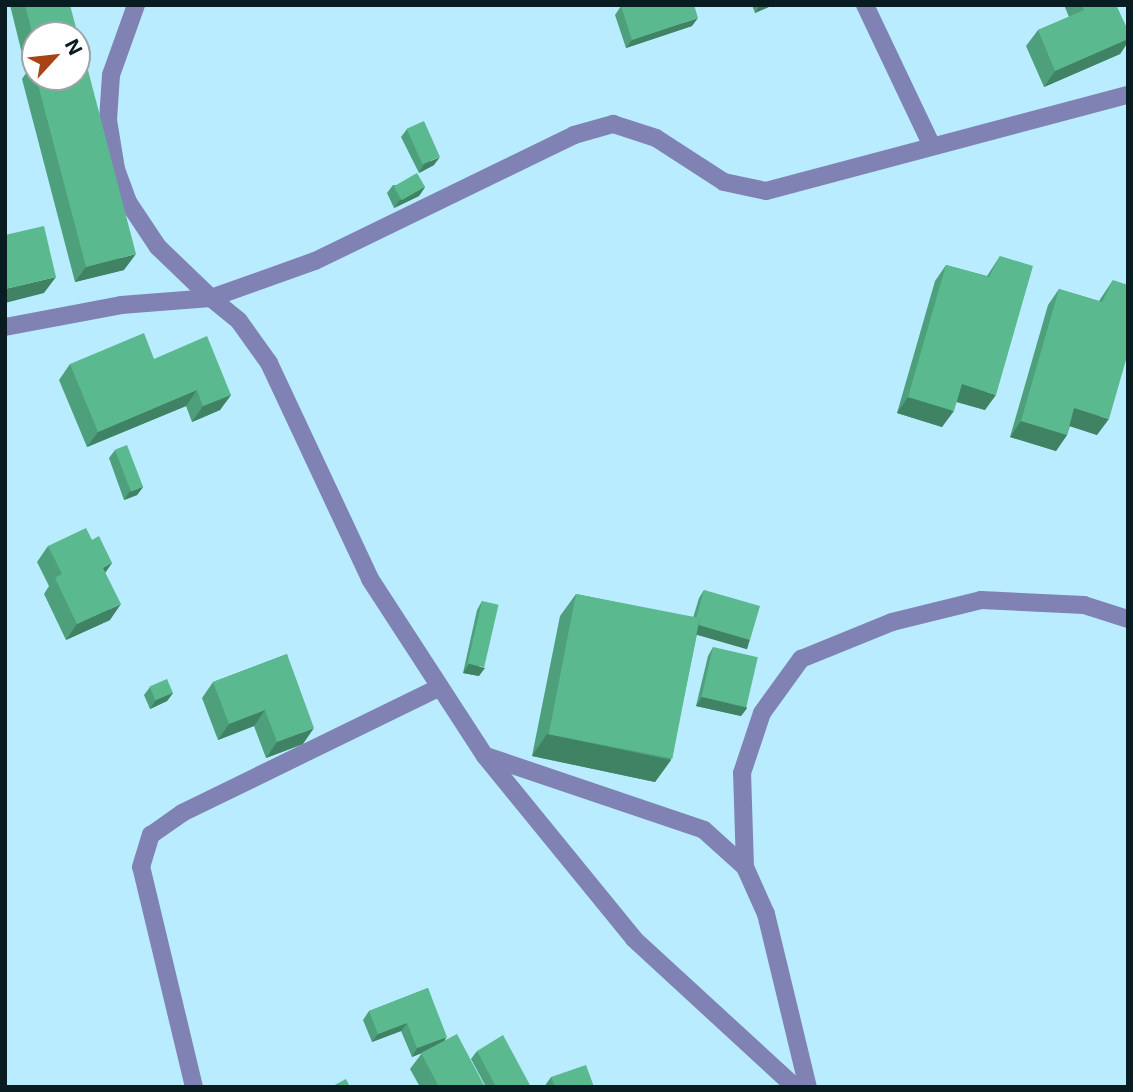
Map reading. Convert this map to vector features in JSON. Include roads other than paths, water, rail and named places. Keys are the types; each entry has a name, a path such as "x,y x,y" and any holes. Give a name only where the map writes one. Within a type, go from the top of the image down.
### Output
{"street":[{"path":"136,5 111,75 108,120 116,169 128,202 158,247 239,321 269,363 370,579 485,756 634,939 795,1087"},
{"path":"865,5 932,146"},
{"path":"5,327 121,305 211,298 315,261 573,135 613,124 656,138 724,183 766,191 1128,95"},
{"path":"808,1087 765,914 745,867 742,772 762,713 801,659 892,622 981,600 1084,605 1128,619"},
{"path":"194,1087 141,867 151,835 182,813 440,687"},
{"path":"485,756 704,830 745,867"}]}
